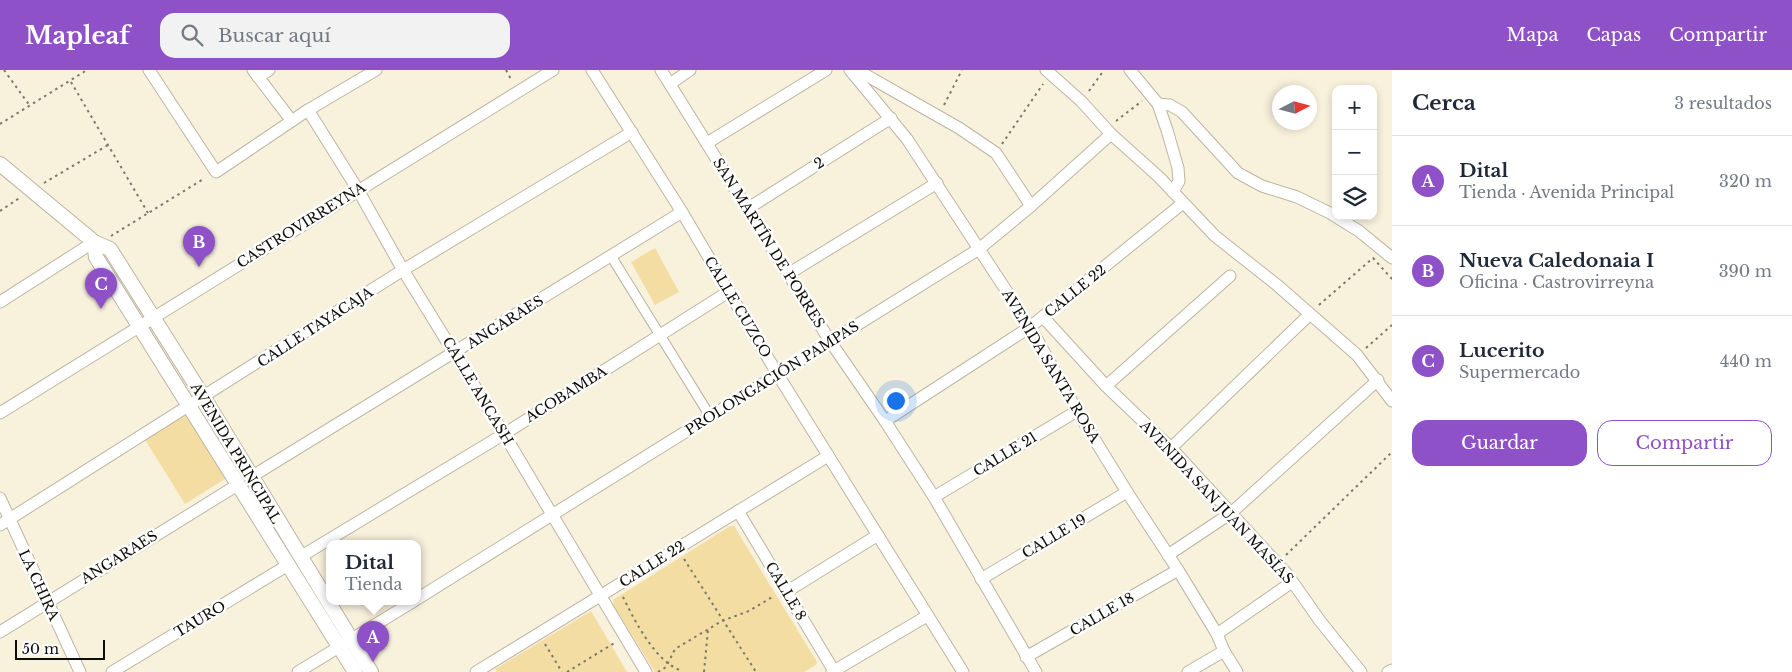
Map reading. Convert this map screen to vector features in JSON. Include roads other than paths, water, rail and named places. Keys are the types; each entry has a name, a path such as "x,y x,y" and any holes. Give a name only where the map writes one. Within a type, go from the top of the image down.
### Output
{"street":[{"path":"149,70 216,172 291,120 376,70"},
{"path":"269,70 255,74 291,120"},
{"name":"CASTROVIRREYNA","path":"0,413 552,70"},
{"name":"CALLE CUZCO","path":"592,70 682,212 728,292 828,456 963,672"},
{"name":"SAN MARTÍN DE PORRES","path":"661,70 830,341 885,420 934,498 1036,672"},
{"path":"670,84 690,70"},
{"path":"707,143 826,70"},
{"name":"AVENIDA SANTA ROSA","path":"850,70 907,139 1030,328 1077,411 1178,570 1217,634 1224,651 1237,672"},
{"path":"857,70 939,116 996,153 1032,206"},
{"path":"1130,70 1158,104 1168,130 1178,168 1178,181 1173,192"},
{"path":"1048,72 1082,101 1109,132 1173,192 1214,236 1277,285 1357,355 1378,380 1392,401"},
{"path":"1158,104 1170,105 1182,112 1238,173 1262,186 1297,196 1330,213 1359,231 1392,258"},
{"name":"CALLE ANCASH","path":"308,110 358,190 403,270 553,515 646,672"},
{"name":"2","path":"747,209 891,118"},
{"name":"CALLE TAYACAJA","path":"5,523 403,270 632,132"},
{"name":"PROLONGACIÓN PAMPAS","path":"421,596 979,249 1032,206 1109,132"},
{"name":"AVENIDA PRINCIPAL","path":"0,164 94,242 110,249 204,398 288,565 345,644 371,672"},
{"path":"788,274 937,184"},
{"name":"CALLE 22","path":"885,420 1030,328 1183,203"},
{"name":"ANGARAES","path":"0,632 682,212"},
{"path":"0,302 94,242"},
{"name":"AVENIDA PRINCIPAL","path":"94,242 96,257 190,405 300,557 345,644 355,672"},
{"path":"612,256 710,416"},
{"path":"1106,386 1230,276"},
{"name":"ACOBAMBA","path":"328,540 504,434 728,292"},
{"path":"1171,448 1309,314"},
{"name":"AVENIDA SAN JUAN MASÍAS","path":"1043,317 1075,355 1171,448 1277,564 1361,672"},
{"path":"1168,555 1231,513 1378,380"},
{"name":"CALLE 21","path":"934,498 1077,411"},
{"name":"CALLE 22","path":"476,672 489,669 539,634 828,456"},
{"name":"CALLE 19","path":"981,579 1127,492"},
{"name":"LA CHIRA","path":"0,498 5,523 47,602 80,672"},
{"name":"CALLE 8","path":"738,511 833,671"},
{"path":"785,591 878,535"},
{"name":"ACOBAMBA","path":"300,557 326,541"},
{"name":"TAURO","path":"112,672 288,565"},
{"name":"CALLE 18","path":"1026,657 1178,570"},
{"path":"1217,634 1292,582"},
{"name":"PROLONGACIÓN PAMPAS","path":"298,672 407,605"},
{"path":"833,671 927,616"},
{"path":"1188,672 1224,651"},
{"path":"1388,672 1392,670"}],"place":[{"name":"Nueva Caledonaia I","path":"199,267"},
{"name":"Lucerito","path":"101,309"},
{"name":"Dital","path":"373,662"}]}
